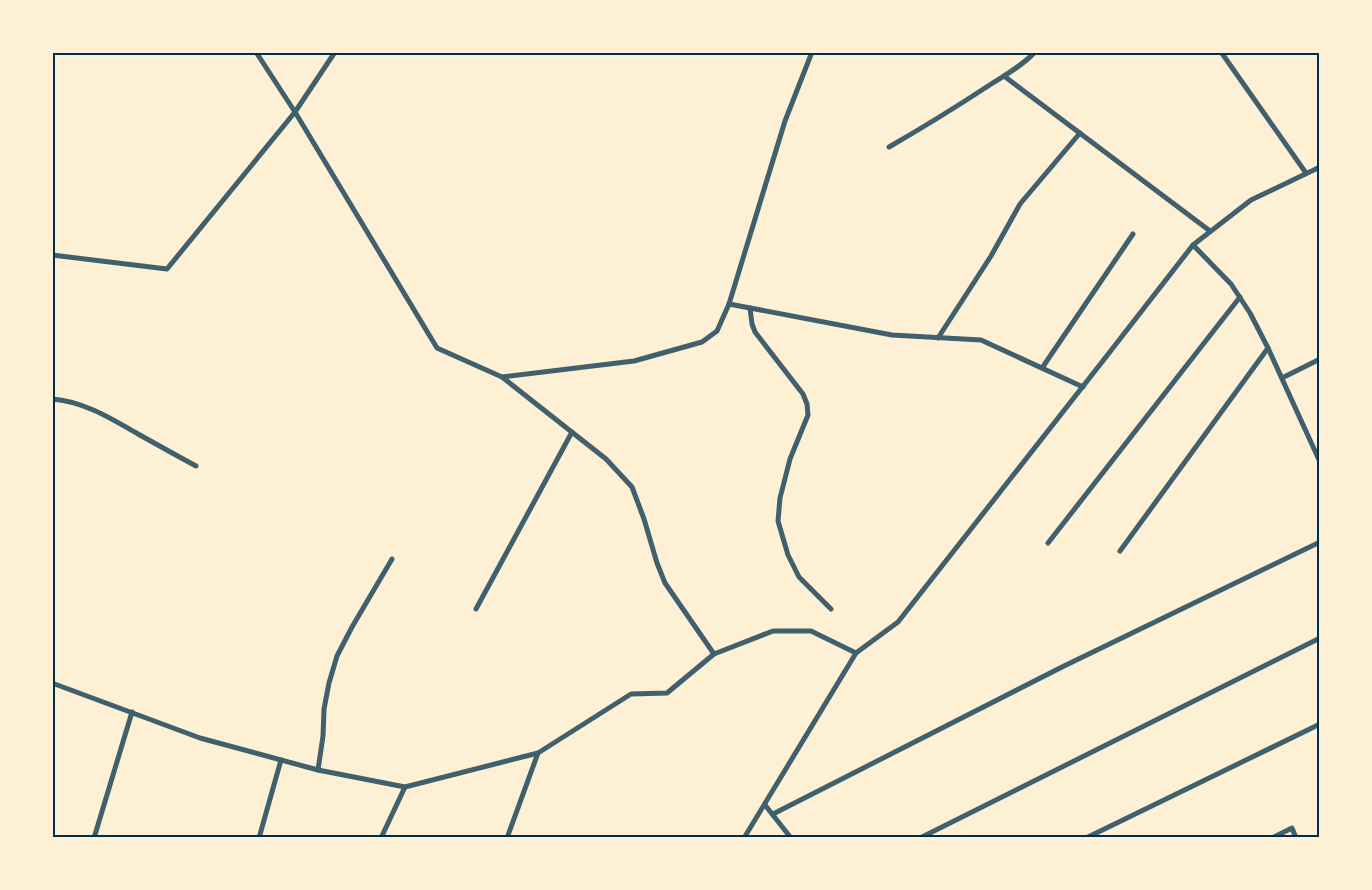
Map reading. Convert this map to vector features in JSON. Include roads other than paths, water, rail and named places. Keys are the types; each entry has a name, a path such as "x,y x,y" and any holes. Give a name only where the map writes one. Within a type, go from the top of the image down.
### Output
{"street":[{"path":"256,52 295,112 437,348 502,377 606,459 632,487 665,583 714,654"},
{"path":"52,255 167,269 295,112 335,52"},
{"path":"502,377 634,361 702,342 717,330 730,304 785,121 812,52"},
{"path":"1026,52 1030,58"},
{"path":"889,147 939,118 1004,76 1030,58 1035,52"},
{"path":"1221,52 1306,174"},
{"path":"1004,76 1210,232"},
{"path":"938,338 991,256 1020,204 1080,132"},
{"path":"744,838 856,653 898,622 1193,245 1251,200 1320,167"},
{"path":"1042,368 1133,234"},
{"path":"1193,245 1232,284 1250,312 1320,462"},
{"path":"1048,543 1240,297"},
{"path":"730,304 892,335 981,340 1083,387"},
{"path":"750,308 755,332 803,394 808,404 808,414 790,459 780,498 778,521 788,555 799,577 831,609"},
{"path":"1120,552 1268,348"},
{"path":"1282,378 1320,359"},
{"path":"52,399 61,399 81,405 116,421 196,466"},
{"path":"476,609 572,432"},
{"path":"773,814 1064,666 1320,542"},
{"path":"318,770 323,736 324,709 337,656 392,559"},
{"path":"52,683 200,738 318,770 405,787 538,753 631,694 667,693 714,654 773,631 810,631 856,653"},
{"path":"920,838 1320,638"},
{"path":"94,838 132,712"},
{"path":"1086,838 1320,724"},
{"path":"507,838 538,753"},
{"path":"259,838 281,760"},
{"path":"380,838 405,787"},
{"path":"765,805 791,838"},
{"path":"1272,838 1292,828 1296,838"}]}
